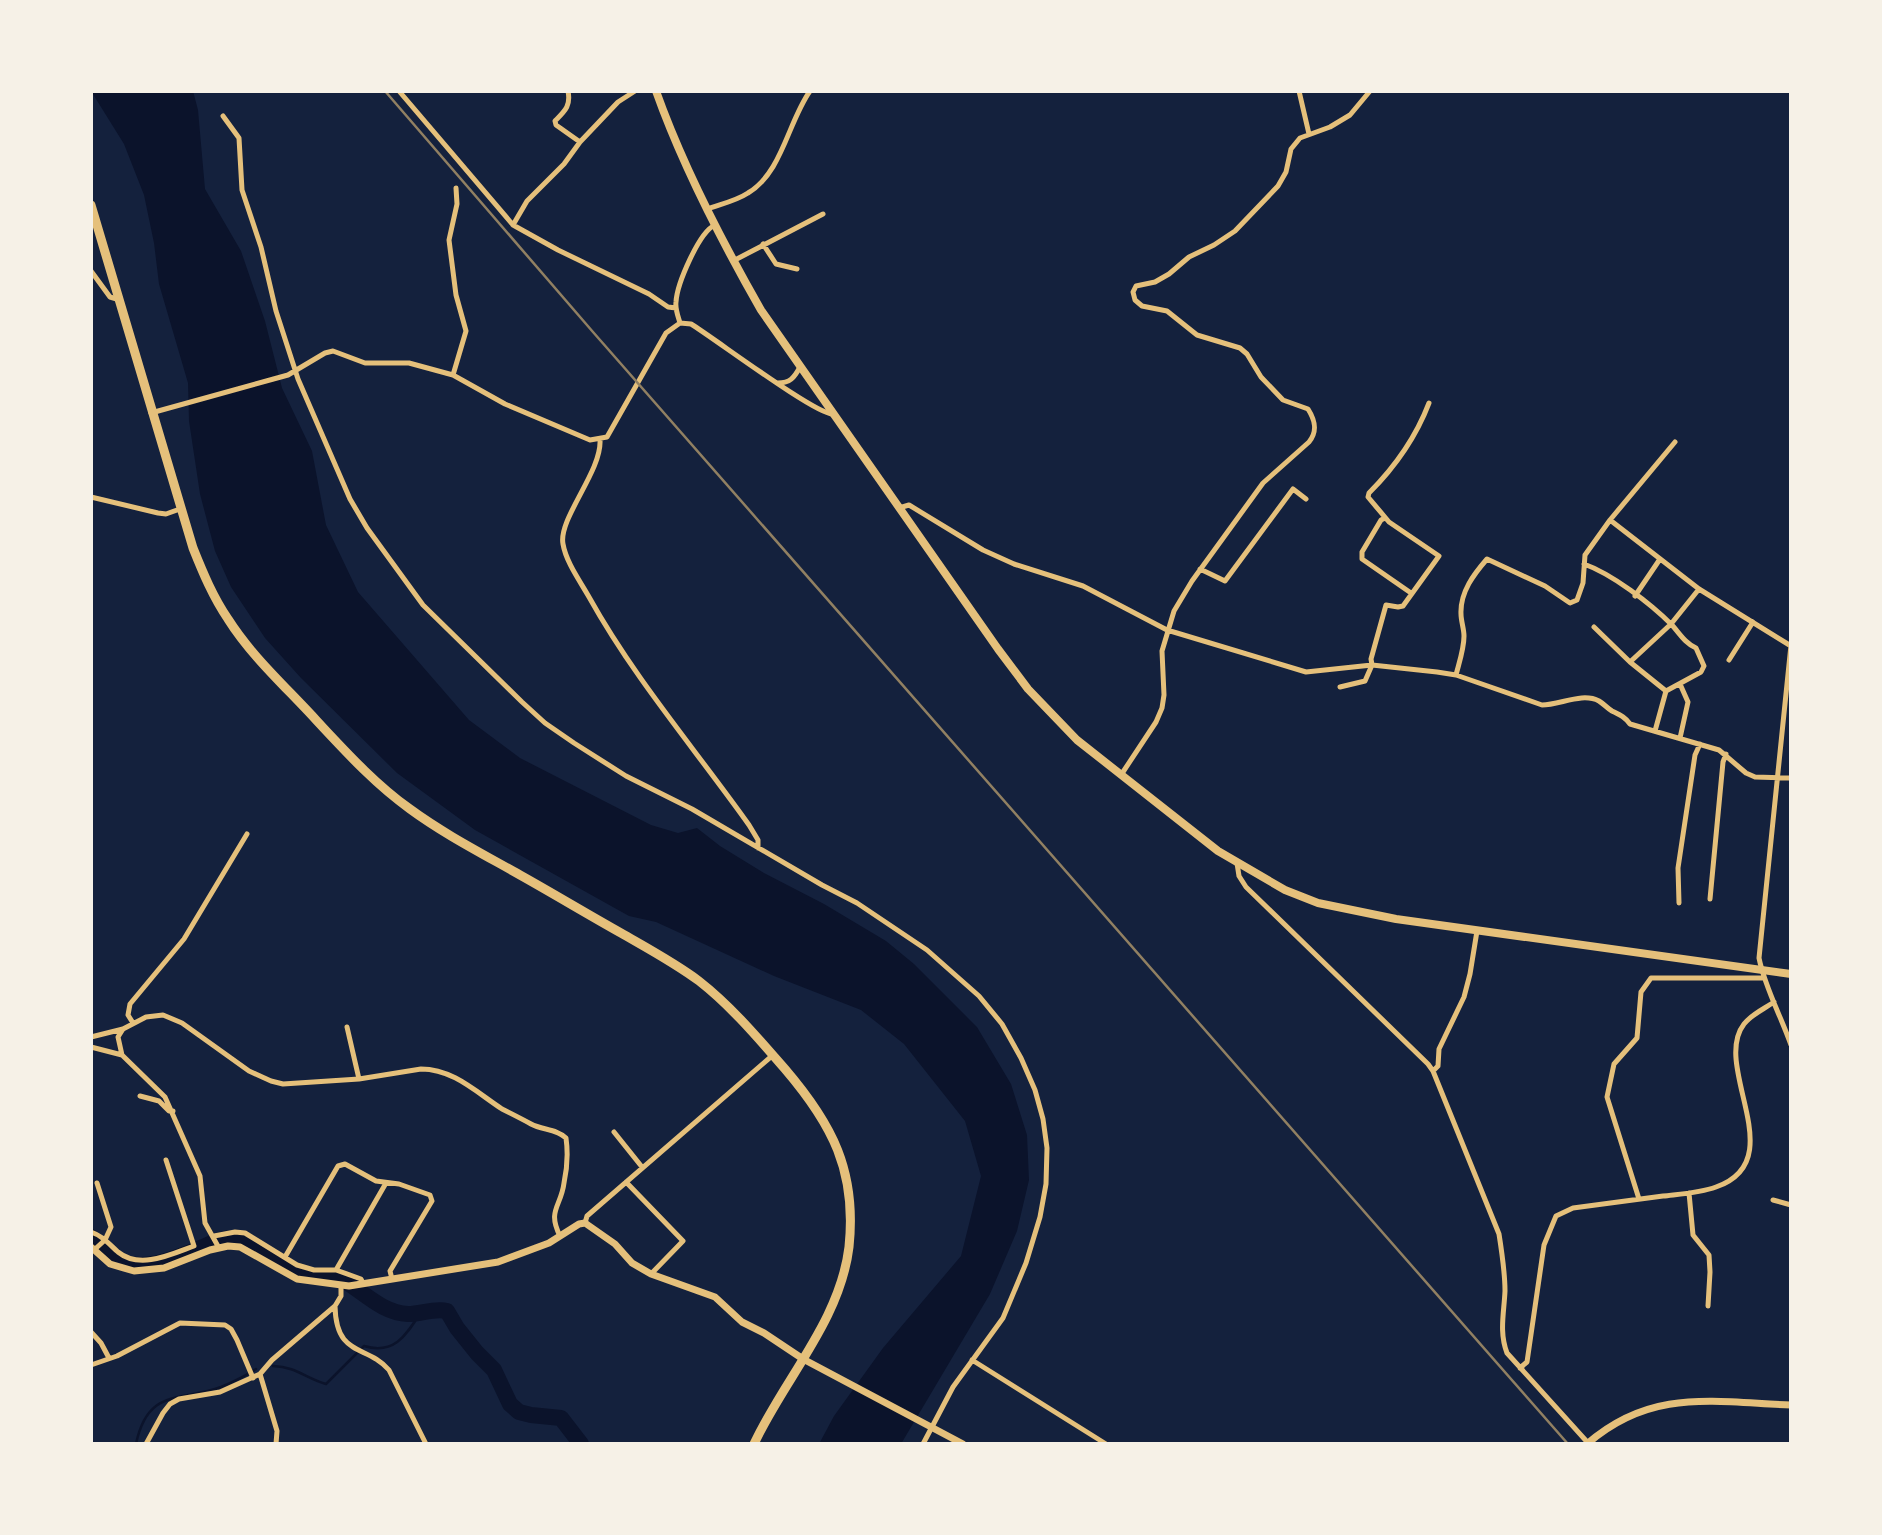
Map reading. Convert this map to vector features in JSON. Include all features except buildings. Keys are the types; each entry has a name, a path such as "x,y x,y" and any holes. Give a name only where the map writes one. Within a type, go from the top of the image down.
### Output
{"main road":[{"path":"656,91 707,209 761,310 1028,690 1058,722 1218,851 1277,885 1318,903 1357,913 1763,974 1791,974"},
{"path":"91,205 180,509 208,585 249,648 359,766 390,794 437,828 699,981 737,1015 773,1055 812,1100 828,1125 847,1182 850,1213 848,1248 842,1278 808,1361 765,1419 754,1444"}],"street":[{"path":"399,91 513,225 649,294 668,307 676,308"},
{"path":"568,91 570,102 555,121 556,125 580,142"},
{"path":"513,225 527,201 564,164 580,142 618,102 635,91"},
{"path":"707,209 751,192 768,175 797,111 810,91"},
{"path":"1299,91 1309,134"},
{"path":"1121,775 1156,722 1162,708 1162,651 1174,611 1200,569 1263,483 1313,437 1315,428 1308,408 1283,400 1261,377 1247,354 1240,348 1197,335 1167,311 1142,306 1135,300 1133,292 1136,286 1155,282 1189,257 1235,231 1278,186 1286,172 1291,149 1300,138 1331,127 1350,115 1370,91"},
{"path":"223,116 239,138 242,190 296,372 340,478 367,528 417,597 451,634 530,709 574,743 626,776 692,809 857,903 928,950 979,996 1002,1024 1035,1090 1043,1119 1047,1148 1046,1184 1040,1217 1012,1298 992,1335 953,1387 923,1444"},
{"path":"453,375 466,331 456,295 449,240 457,204 456,188"},
{"path":"733,261 823,214"},
{"path":"680,323 676,308 679,285 704,234 715,225"},
{"path":"763,244 776,264 797,269"},
{"path":"91,271 110,297 120,301"},
{"path":"151,413 288,375 333,351 365,363 409,363 453,375 505,404 539,419 590,440 600,439 607,437 646,373 666,333 680,323 691,324 826,415 833,414"},
{"path":"778,383 787,383 795,377 800,368"},
{"path":"1340,687 1365,681 1372,665 1371,659 1386,606 1403,606 1439,556 1385,518 1368,497 1390,472 1422,420 1429,403"},
{"path":"600,439 601,452 574,508 563,543 576,575 610,636 749,825 758,840 758,848"},
{"path":"1456,675 1463,648 1460,612 1464,595 1472,577 1487,559 1545,586 1570,603 1577,600 1583,583 1585,555 1610,520 1675,442"},
{"path":"1200,569 1225,581 1293,489 1306,499"},
{"path":"91,497 158,513 180,509"},
{"path":"899,508 909,505 983,550 1014,564 1083,586 1167,630 1306,672 1372,665 1456,675 1542,705 1556,705 1578,698 1597,700 1609,710 1625,717 1630,724 1726,754 1755,777 1791,778"},
{"path":"1385,518 1381,520 1363,552 1362,559 1411,593"},
{"path":"1610,520 1699,589 1791,646 1759,958 1791,1045"},
{"path":"1635,596 1660,559"},
{"path":"1584,564 1598,569 1671,624 1688,645 1696,648 1704,666 1701,672 1666,691 1655,731"},
{"path":"1630,662 1671,624 1699,589"},
{"path":"1729,660 1753,622"},
{"path":"1594,627 1630,662 1666,691"},
{"path":"1679,684 1688,702 1680,738"},
{"path":"1679,903 1678,868 1695,755 1700,744"},
{"path":"1710,899 1723,762 1726,754"},
{"path":"133,1023 128,1015 130,1004 184,939 247,834"},
{"path":"1237,863 1239,876 1246,887 1433,1071 1499,1234 1505,1290 1502,1341 1507,1353 1588,1444 1617,1421 1658,1405 1705,1402 1791,1405"},
{"path":"1433,1071 1438,1066 1440,1049 1464,997 1477,931"},
{"path":"1639,1199 1607,1097 1614,1064 1637,1038 1641,992 1651,978 1763,974"},
{"path":"1520,1368 1527,1362 1544,1245 1556,1216 1573,1208 1716,1188 1740,1172 1748,1159 1750,1149 1736,1055 1737,1040 1742,1026 1774,1002"},
{"path":"91,1037 123,1029 146,1017 163,1015 182,1023 250,1071 283,1084 359,1079 421,1069 442,1072 457,1078 534,1126 561,1133 566,1138 565,1183 554,1212 555,1225 560,1236"},
{"path":"347,1027 359,1079"},
{"path":"122,1055 118,1037 123,1029"},
{"path":"91,1047 122,1055 165,1097 200,1176 205,1223 219,1248"},
{"path":"585,1223 587,1216 773,1055"},
{"path":"140,1096 159,1101 169,1111 173,1111"},
{"path":"614,1132 642,1167"},
{"path":"91,1232 125,1257 139,1260 153,1259 194,1246 166,1160"},
{"path":"285,1257 338,1166 345,1164 386,1183 398,1184 430,1195 432,1201 390,1271 392,1279"},
{"path":"626,1182 683,1241 651,1274"},
{"path":"97,1183 111,1227 105,1240 92,1248 110,1264 134,1271 164,1268 219,1248 240,1247 297,1279 341,1286 498,1262 528,1252 585,1223 615,1244 632,1263 651,1274 715,1297 742,1322 808,1361 963,1444"},
{"path":"336,1270 386,1183"},
{"path":"1689,1193 1693,1235 1709,1255 1708,1306"},
{"path":"1773,1199 1791,1205"},
{"path":"189,1229 205,1223"},
{"path":"214,1236 245,1233 297,1265 314,1270 336,1270 361,1279 363,1283"},
{"path":"146,1444 170,1404 180,1399 220,1392 260,1374 272,1360 335,1306 341,1296 341,1286"},
{"path":"335,1306 343,1338 352,1348 382,1361 426,1444"},
{"path":"91,1365 136,1348 180,1323 225,1325 231,1329 237,1340 253,1378"},
{"path":"91,1332 109,1358"},
{"path":"972,1360 1106,1444"},
{"path":"260,1374 276,1431 276,1444"}],"water":[{"path":"91,91 193,91 198,110 205,189 241,251 265,321 282,388 312,451 326,525 358,592 469,720 520,758 651,825 678,833 697,828 720,846 764,873 824,904 886,941 914,964 977,1027 1011,1084 1027,1135 1029,1180 1017,1231 990,1294 901,1444 819,1444 834,1416 883,1348 961,1256 981,1176 965,1121 904,1044 861,1010 774,976 656,922 629,916 475,830 397,773 301,678 265,638 231,587 215,551 200,494 189,421 188,383 159,284 144,195 124,144"}],"waterway":[{"path":"91,1237 107,1254 132,1265 169,1260 222,1239 241,1239 296,1271 343,1280 390,1310 408,1314 447,1311 457,1328 494,1370 510,1404 519,1412 561,1418 581,1444"},
{"path":"273,1366 288,1368 326,1384 364,1346 384,1348 398,1341 421,1312"},
{"path":"136,1444 141,1426 158,1405 221,1387 256,1369"}],"railway":[{"path":"385,91 1568,1444"}]}
